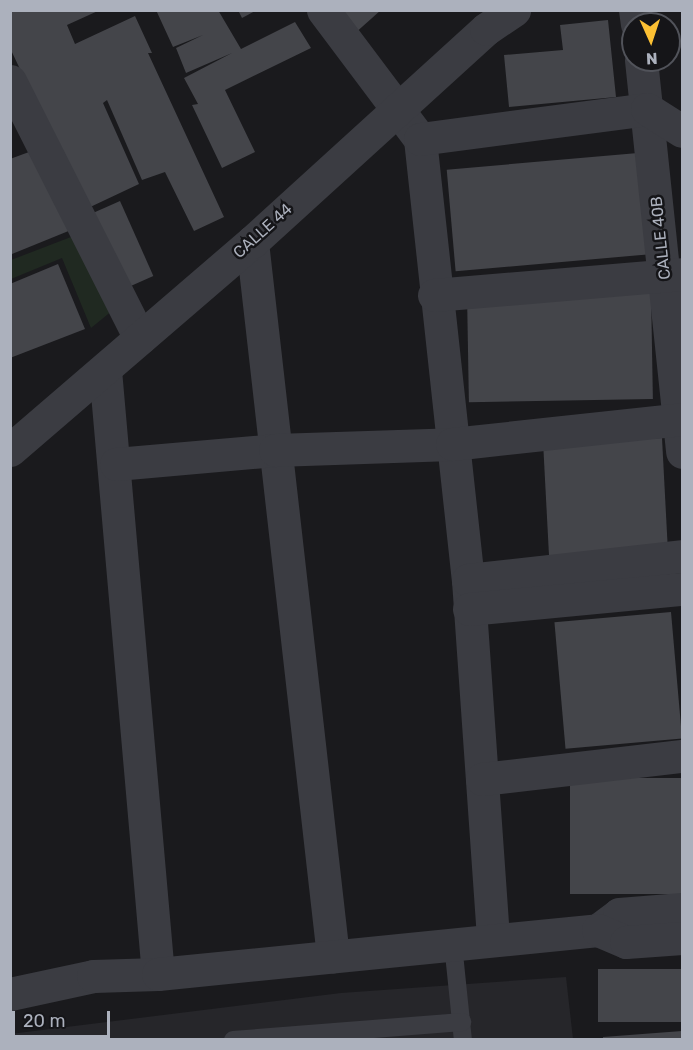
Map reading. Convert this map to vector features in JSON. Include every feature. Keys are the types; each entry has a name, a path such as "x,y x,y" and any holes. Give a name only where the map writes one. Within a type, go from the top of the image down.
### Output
{"street":[{"path":"322,10 420,139 434,295 468,594 493,940"},
{"name":"CALLE 44","path":"14,436 105,370 252,242 396,107 477,20 514,10"},
{"name":"CALLE 40B","path":"642,72 646,109 674,275 682,452"},
{"path":"10,81 140,338"},
{"path":"420,139 646,109 682,131"},
{"path":"252,242 333,956"},
{"path":"434,295 674,275"},
{"path":"105,370 116,464 158,974"},
{"path":"116,464 275,450 452,444 681,419"},
{"path":"468,594 682,555"},
{"path":"468,594 682,589"},
{"path":"482,779 682,756"},
{"path":"598,930 619,914 682,909"},
{"path":"10,994 93,976 158,974 598,930 626,942 682,938"}],"lane":[{"path":"233,1040 462,1031 453,944"}],"shaded area":[{"path":"84,232 118,306 91,328 62,258 11,279 11,260"},
{"path":"566,977 573,1039 11,1040 10,1034 341,993"}],"building":[{"path":"10,10 100,10 67,25 75,44 135,16 152,53 148,53 224,217 194,231 165,172 142,180 107,100 103,103 139,184 86,209 10,48"},
{"path":"156,10 218,10 241,49 295,22 311,48 225,90 255,152 222,168 192,105 198,104 184,78 232,53 186,73 176,48 203,35 173,47"},
{"path":"238,10 257,10 242,18"},
{"path":"329,10 381,10 353,35"},
{"path":"608,20 616,97 509,107 504,55 563,50 560,25"},
{"path":"29,152 71,230 12,254 10,159"},
{"path":"638,153 647,255 456,271 447,170"},
{"path":"120,201 153,276 120,291 86,216"},
{"path":"58,264 85,329 10,358 10,284"},
{"path":"651,291 653,399 469,402 467,294"},
{"path":"662,438 668,555 549,561 543,444"},
{"path":"671,612 682,739 566,749 554,622"},
{"path":"570,778 682,778 682,894 570,894"},
{"path":"598,969 682,969 682,1022 598,1022"},
{"path":"682,1031 682,1040 603,1040 603,1037"}]}
